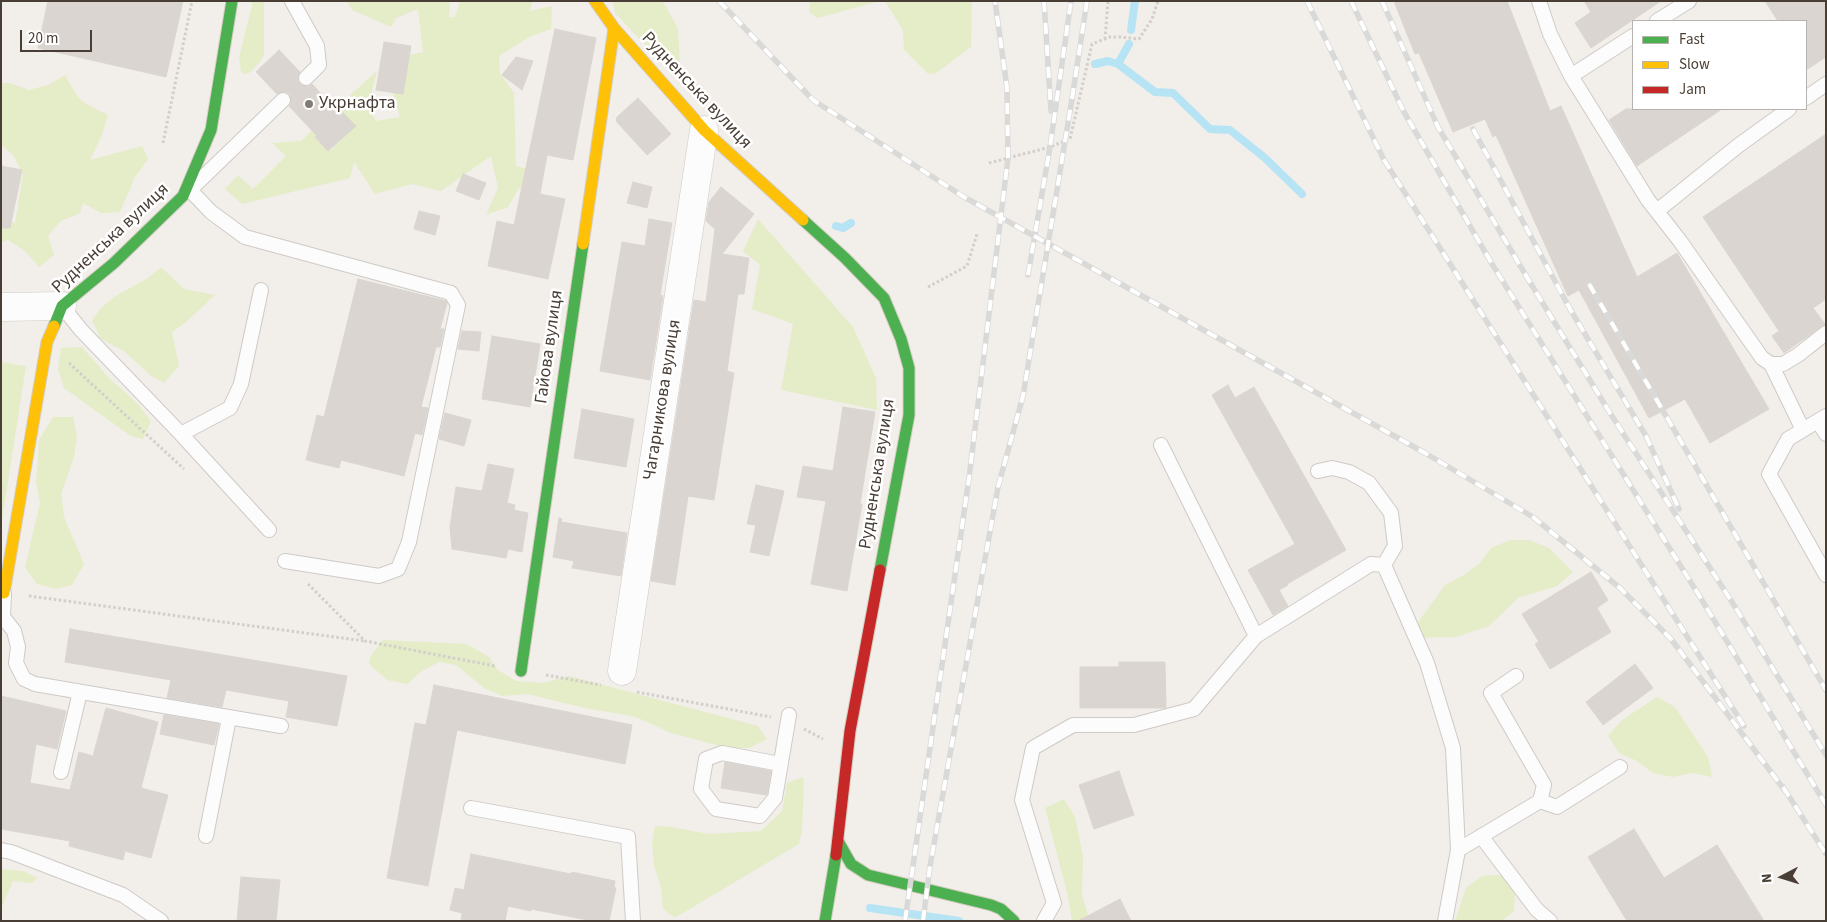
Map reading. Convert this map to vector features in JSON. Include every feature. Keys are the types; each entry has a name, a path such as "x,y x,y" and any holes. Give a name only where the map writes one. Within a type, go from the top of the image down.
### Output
{"street":[{"name":"Рудненська вулиця","path":"3,593 47,342 62,306 114,264 187,193 211,130 232,1"},
{"name":"Рудненська вулиця","path":"595,1 614,28 704,130 844,258 884,298 901,339 909,368 909,415 850,731 838,841 825,921"},
{"name":"Гайова вулиця","path":"520,670 614,28"},
{"name":"Чагарникова вулиця","path":"622,683 704,130"},
{"path":"1,307 62,306"},
{"path":"838,841 851,864 868,875 991,905 1002,909 1014,921"}],"lane":[{"path":"292,1 317,46 318,65 306,78"},
{"path":"1539,1 1550,34 1571,76 1648,200 1686,248 1762,358 1772,364 1783,364 1826,333"},
{"path":"1659,20 1689,1"},
{"path":"1571,76 1632,37"},
{"path":"1807,97 1826,84"},
{"path":"283,100 187,193 245,237 451,293 458,305 409,542 398,569 379,576 285,561"},
{"path":"1657,211 1739,145 1788,110"},
{"path":"181,434 230,408 241,384 261,290"},
{"path":"62,306 81,330 181,434 269,530"},
{"path":"1772,364 1803,430"},
{"path":"1826,434 1822,418 1788,439 1769,474 1826,576"},
{"path":"1162,445 1256,636"},
{"path":"1318,471 1332,468 1349,472 1369,483 1391,513 1395,546 1384,564"},
{"path":"1044,921 1054,903 1022,800 1033,748 1074,724 1134,725 1194,709 1256,636 1371,564 1384,564"},
{"path":"1384,564 1427,663 1453,748 1458,850 1445,921"},
{"path":"3,593 3,617 14,631 18,646 16,663 24,679 35,684 281,726"},
{"path":"1458,850 1540,801 1544,785 1491,693 1516,676"},
{"path":"61,772 80,692"},
{"path":"206,836 229,718"},
{"path":"780,764 722,753 706,759 700,789 716,809 760,816 775,798 789,718"},
{"path":"1540,801 1557,807 1620,767"},
{"path":"470,808 628,837 633,921"},
{"path":"1481,836 1537,910 1550,921"},
{"path":"1,850 11,852 123,895 161,921"}],"path":[{"path":"163,143 192,1"},
{"path":"1105,40 1108,1"},
{"path":"989,163 1070,140 1092,44 1121,36 1139,39 1152,19 1158,1"},
{"path":"928,287 967,266 977,234"},
{"path":"3,593 365,641"},
{"path":"520,670 622,683 789,718 828,742"}],"green space":[{"path":"253,1 264,1 264,54 260,62 249,73 244,74 241,72 239,57"},
{"path":"347,1 450,1 449,17 455,17 460,1 533,1 529,11 552,6 551,29 529,37 499,56 500,73 514,93 516,166 539,172 538,183 519,188 508,207 486,215 498,188 491,156 441,191 412,184 375,194 354,162 350,178 242,204 225,189 238,175 253,189 286,156 272,143 301,141 312,130 317,136 315,137 328,151 331,150 355,126 342,112 340,114 335,109 377,71 368,107 376,121 400,117 391,87 395,58 423,52 418,9 396,18 391,27 352,10"},
{"path":"613,1 663,2 678,28 680,67 669,70 615,13"},
{"path":"810,1 880,1 818,18 809,12"},
{"path":"885,1 972,1 971,47 936,73 928,74 904,50 903,30"},
{"path":"65,75 77,96 86,104 108,115 102,135 90,160 142,146 148,159 135,177 120,212 101,213 83,203 80,213 61,221 48,236 54,255 39,267 25,251 8,240 1,242 1,220 15,223 23,174 13,155 1,145 1,83 10,83 29,90 48,85"},
{"path":"758,219 853,327 876,378 877,410 781,390 793,324 752,309 760,265 743,251"},
{"path":"161,267 184,289 215,295 185,323 172,332 179,366 164,383 150,375 124,351 101,339 92,320 102,307 114,297 148,278"},
{"path":"82,347 108,377 138,404 151,421 143,439 131,436 64,388 58,369 61,348"},
{"path":"1,362 26,366 1,526"},
{"path":"53,417 73,417 77,437 74,457 61,494 64,517 84,564 72,585 56,589 37,584 25,567 40,503 36,482 39,440"},
{"path":"1510,540 1529,540 1549,548 1573,572 1557,586 1518,598 1489,626 1456,637 1409,638 1445,585 1479,564 1491,548"},
{"path":"383,640 466,644 488,656 498,670 516,681 543,683 569,676 758,726 767,739 749,748 728,748 671,733 636,717 585,708 527,694 502,696 484,688 456,665 439,662 422,671 407,684 387,680 369,664 370,657"},
{"path":"1657,697 1675,707 1708,757 1712,777 1692,773 1673,777 1653,773 1637,761 1619,753 1608,736 1622,720"},
{"path":"803,777 802,830 799,844 676,917 670,915 663,908 661,888 654,865 652,842 655,826 709,834 761,831 782,811 787,783"},
{"path":"1064,799 1075,817 1083,856 1082,896 1090,921 1072,921 1068,896 1045,808"},
{"path":"1,869 23,871 37,878 32,883 13,881 1,909"},
{"path":"1502,875 1515,891 1514,911 1502,921 1455,921 1466,888 1482,876"}],"building":[{"path":"48,1 183,1 166,77 38,48"},
{"path":"1394,1 1507,1 1550,111 1561,106 1637,277 1677,253 1769,409 1710,443 1685,399 1649,418 1579,290 1568,296 1496,135 1493,137 1485,119 1453,132 1419,53 1415,54"},
{"path":"1584,1 1661,1 1591,48 1575,23 1591,12"},
{"path":"1765,1 1826,1 1826,57 1807,69 1807,20 1777,20"},
{"path":"555,29 596,38 573,160 547,155 540,194 565,199 548,279 488,266 497,221 514,225"},
{"path":"384,42 411,46 403,94 376,90"},
{"name":"Укрнафта","path":"279,50 300,72 297,80 300,84 308,87 312,84 340,114 342,112 356,126 328,151 315,137 317,136 289,106 291,102 290,94 285,92 277,94 256,72"},
{"path":"516,57 533,61 522,90 502,75"},
{"path":"638,98 671,134 647,155 616,121 617,117"},
{"path":"1626,109 1721,110 1637,166 1609,120"},
{"path":"1826,134 1826,299 1813,308 1825,324 1784,353 1772,336 1779,331 1703,217"},
{"path":"1,166 22,170 10,228 1,228"},
{"path":"463,174 486,183 479,200 456,191"},
{"path":"633,182 652,187 647,208 627,203"},
{"path":"721,187 754,214 722,254 749,258 744,294 738,294 727,371 734,373 714,500 688,496 675,585 651,581 694,300 706,302 715,229 706,221 709,202"},
{"path":"419,211 440,216 435,235 414,229"},
{"path":"649,219 672,223 660,295 663,296 650,380 600,371 622,242 645,246"},
{"path":"358,279 446,301 447,303 440,329 444,329 440,347 436,347 421,407 428,408 422,435 415,433 404,476 341,460 339,468 306,460 317,415 324,417"},
{"path":"462,331 481,332 479,351 458,349"},
{"path":"492,336 540,344 530,407 482,399"},
{"path":"1228,385 1235,398 1254,387 1346,550 1279,590 1288,606 1273,615 1248,570 1295,544 1212,395"},
{"path":"843,407 875,412 847,591 811,584 826,501 797,497 803,466 833,471"},
{"path":"582,409 634,419 626,467 574,458"},
{"path":"445,413 471,420 464,446 439,439"},
{"path":"488,464 514,469 507,503 515,505 514,510 528,513 522,552 508,549 506,558 452,549 450,527 456,487 482,491"},
{"path":"756,485 784,491 769,556 750,552 756,525 747,524"},
{"path":"559,518 562,519 561,522 627,533 621,576 572,568 574,561 553,557"},
{"path":"1591,572 1608,600 1597,608 1611,632 1550,669 1535,644 1539,642 1522,614"},
{"path":"70,629 347,676 337,726 286,717 289,701 226,690 222,707 167,698 171,680 65,662"},
{"path":"1119,662 1165,662 1166,708 1080,708 1080,667 1119,667"},
{"path":"1635,664 1653,688 1603,725 1586,702"},
{"path":"434,685 632,725 625,764 457,730 428,886 387,878 415,723 426,725"},
{"path":"1,696 66,711 57,749 36,744 30,783 70,790 79,752 93,756 106,708 158,722 141,788 168,795 151,858 125,851 123,860 69,846 70,841 1,829"},
{"path":"164,715 219,724 214,745 160,734"},
{"path":"725,762 771,771 767,794 721,788"},
{"path":"1119,771 1134,815 1094,829 1079,785"},
{"path":"1634,829 1664,878 1717,845 1764,921 1627,921 1588,857"},
{"path":"471,854 615,881 614,887 616,888 609,921 593,921 508,906 505,921 461,921 462,913 450,910 455,888 464,890"},
{"path":"241,877 280,880 276,921 237,921"},
{"path":"1120,899 1131,921 1078,921"}],"waterway":[{"path":"1131,30 1135,1"},
{"path":"1118,64 1129,44"},
{"path":"1095,64 1108,61 1118,64 1155,92 1173,93 1210,129 1230,130 1265,158 1302,194"},
{"path":"836,226 843,228 851,223"},
{"path":"870,908 959,921"}],"railway":[{"path":"719,1 813,100 964,197 1425,453 1533,517 1620,588 1671,639 1786,792"},
{"path":"905,921 969,478 1008,158 1007,88 995,1"},
{"path":"1044,1 1051,111"},
{"path":"1028,275 1050,147 1071,1"},
{"path":"923,921 930,866 998,487 1023,396 1087,1"},
{"path":"1307,1 1384,160 1744,726"},
{"path":"1351,1 1404,112 1492,264 1700,597 1826,805"},
{"path":"1382,1 1438,127 1610,413 1732,602 1826,755"},
{"path":"1473,129 1570,309 1646,436 1679,509"},
{"path":"1589,284 1826,690"},
{"path":"1783,787 1826,854"}],"traffic: fast":[{"path":"54,326 62,306 114,263 183,196 211,130 232,1"},
{"path":"803,220 845,258 884,298 901,339 909,368 909,415 880,570"},
{"path":"521,671 583,244"},
{"path":"838,841 851,864 868,875 991,905 1001,909 1014,921"},
{"path":"825,921 836,855"}],"traffic: slow":[{"path":"595,1 614,28 704,130 803,220"},
{"path":"583,244 614,28"},
{"path":"4,593 47,342 54,326"}],"traffic: jam":[{"path":"836,855 850,731 880,570"}],"place":[{"name":"Укрнафта","path":"309,104"}]}
